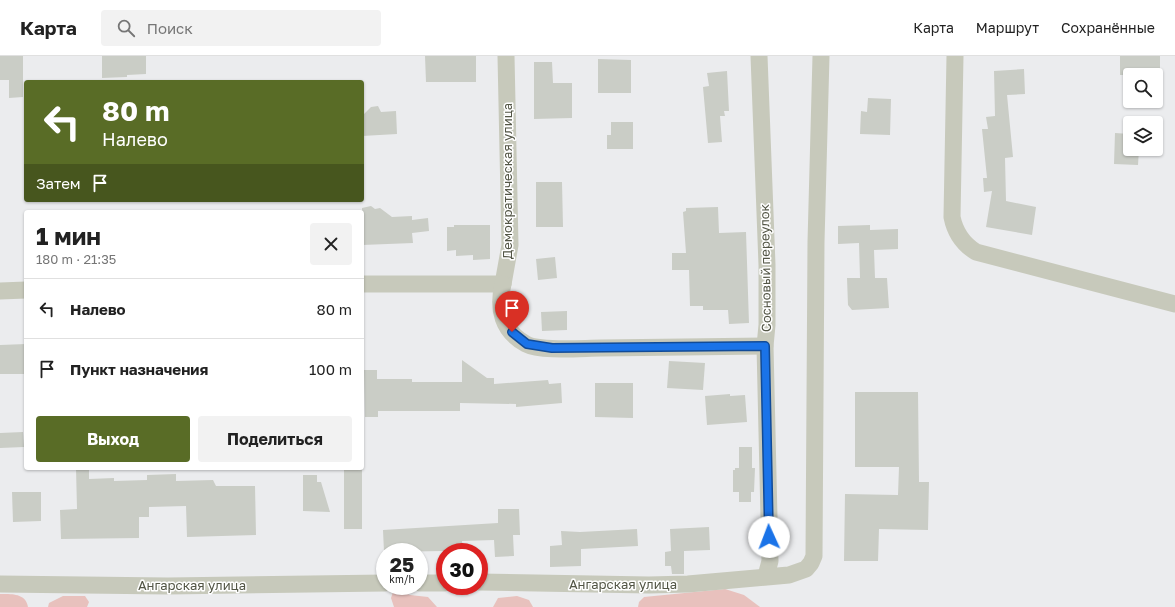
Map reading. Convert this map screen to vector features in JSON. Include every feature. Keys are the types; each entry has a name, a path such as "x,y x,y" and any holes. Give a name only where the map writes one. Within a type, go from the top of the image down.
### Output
{"street":[{"name":"Демократическая улица","path":"506,56 510,246 499,300 502,318 507,326 520,339 535,347 765,346"},
{"name":"Сосновый переулок","path":"759,56 767,265 767,325 765,346 770,556 766,576"},
{"name":"Ангарская улица","path":"488,582 649,585 797,573 811,563 814,556 816,242 821,56"},
{"path":"955,56 952,217 953,224 963,242 976,252 1175,304"},
{"path":"364,284 503,284"},
{"path":"0,290 24,290"},
{"name":"Ангарская улица","path":"0,584 168,586 376,583"}],"shaded area":[{"path":"725,589 744,595 760,607 638,607 639,602 644,597"},
{"path":"0,594 17,595 27,602 28,607 0,607"},
{"path":"392,595 428,597 437,607 394,607 391,598"},
{"path":"63,596 85,596 89,602 87,607 48,607 49,603"},
{"path":"517,596 529,600 533,607 493,607 498,598"}],"building":[{"path":"0,56 23,56 23,97 9,98 9,80 0,80"},
{"path":"102,56 146,56 146,74 127,75 127,77 102,78"},
{"path":"425,56 476,56 476,82 426,82"},
{"path":"1120,56 1160,56 1160,68 1123,68 1123,75 1120,75"},
{"path":"598,59 631,60 631,93 598,93"},
{"path":"534,62 552,62 553,83 572,83 572,118 534,119"},
{"path":"1024,69 1025,94 1007,95 1013,157 1005,158 1006,201 1036,207 1032,235 986,227 992,191 984,192 983,178 987,178 982,129 988,129 986,117 995,116 994,71"},
{"path":"727,71 729,111 724,111 725,116 720,116 722,142 708,143 703,87 709,86 707,73"},
{"path":"868,98 891,99 890,135 860,134 861,111 867,112"},
{"path":"378,106 381,112 396,111 397,134 364,136 364,114 371,107"},
{"path":"611,122 633,122 633,149 607,149 607,135 611,135"},
{"path":"1115,133 1123,134 1123,156 1139,156 1138,165 1114,164"},
{"path":"536,182 562,182 563,227 536,227"},
{"path":"371,206 375,209 380,208 392,217 412,216 412,220 428,218 429,231 412,233 413,243 364,245 364,210 362,210 362,208"},
{"path":"718,207 719,233 746,232 749,323 729,324 728,310 703,310 703,306 690,306 689,270 672,270 672,253 686,253 683,212 686,211 686,208"},
{"path":"454,225 490,225 490,259 473,260 473,255 456,256 456,250 447,251 447,227 454,227"},
{"path":"870,225 870,230 898,229 898,249 874,250 875,278 887,278 889,308 852,310 848,305 847,278 860,278 859,243 838,244 838,226"},
{"path":"555,257 557,278 538,280 536,259"},
{"path":"567,311 567,330 542,331 541,312"},
{"path":"24,344 24,374 0,374 0,345"},
{"path":"462,360 487,378 494,378 494,384 548,380 549,384 561,383 562,403 516,407 516,404 460,403 460,411 378,411 378,417 365,417 364,370 377,370 377,379 412,379 412,382 462,382"},
{"path":"669,361 705,363 703,390 667,388"},
{"path":"595,383 633,383 633,418 595,417"},
{"path":"855,392 918,392 919,482 929,482 928,530 879,529 878,561 844,561 845,494 898,495 899,467 855,467"},
{"path":"730,394 730,396 745,395 747,422 707,425 705,396"},
{"path":"23,432 24,447 0,448 0,433"},
{"path":"739,447 752,447 752,468 755,468 754,492 751,492 751,502 739,502 739,492 733,492 733,470 735,470 735,468 739,468"},
{"path":"76,470 89,470 89,479 114,478 114,481 147,480 147,475 176,474 176,481 213,480 216,486 255,486 256,535 187,537 186,506 149,507 149,517 139,517 139,538 61,539 60,510 77,509"},
{"path":"344,470 362,470 362,529 344,529"},
{"path":"303,475 317,475 317,482 321,482 330,512 303,511"},
{"path":"12,492 41,492 41,521 13,522"},
{"path":"498,509 519,509 520,535 513,535 514,556 495,557 494,540 462,541 462,543 436,543 436,551 428,551 428,543 384,543 383,530 498,523"},
{"path":"709,527 710,550 684,551 684,574 672,574 671,566 665,566 665,552 671,551 670,529"},
{"path":"637,529 638,546 581,549 581,566 550,567 550,546 562,545 561,531 580,532"}],"route":[{"path":"512,332 527,344 535,347 552,348 765,346 769,537"}]}
